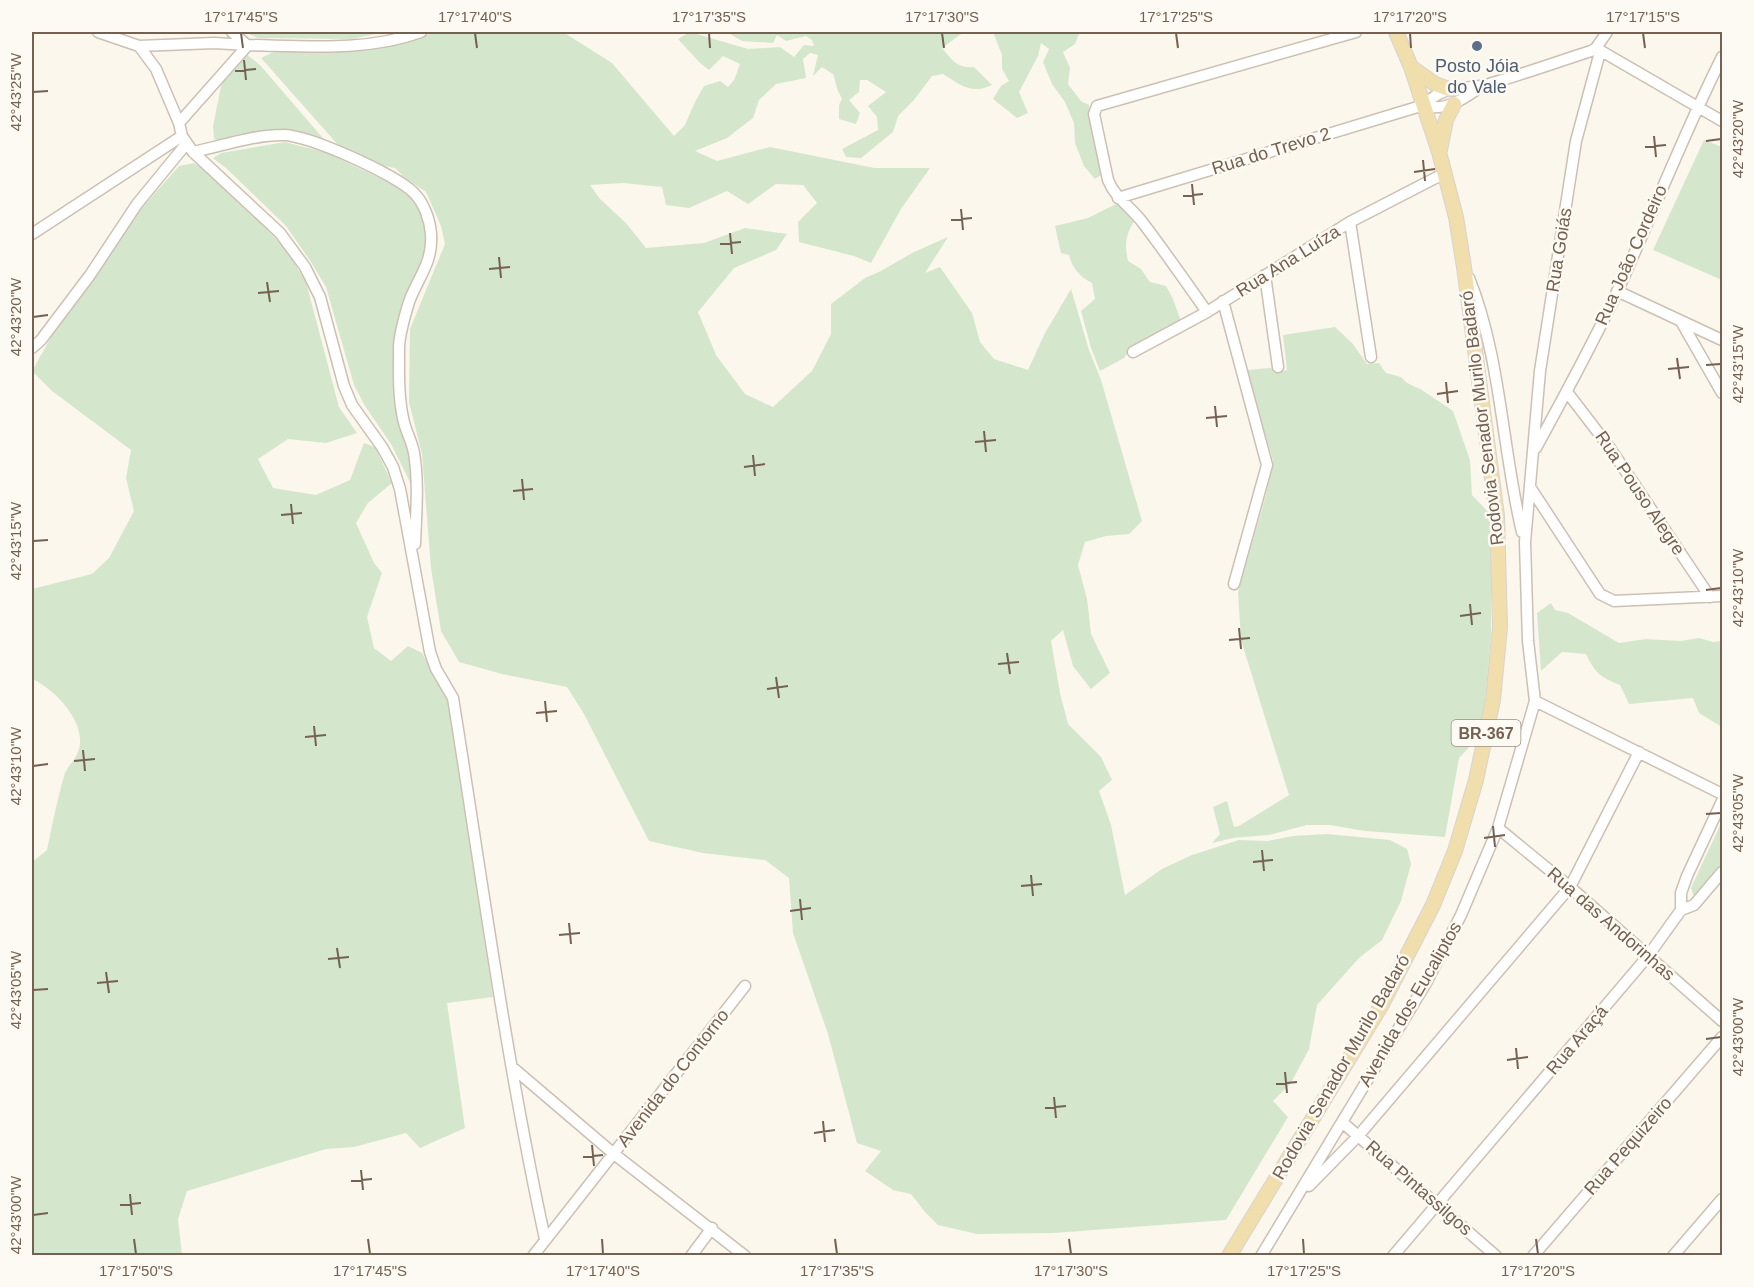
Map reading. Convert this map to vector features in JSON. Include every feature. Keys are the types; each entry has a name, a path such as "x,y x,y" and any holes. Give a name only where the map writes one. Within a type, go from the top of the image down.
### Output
{"main road":[{"name":"Rodovia Senador Murilo Badaró","path":"1229,1256 1381,1006 1433,905 1455,851 1476,780 1493,700 1500,627 1497,516 1464,267 1456,216 1439,152 1411,67 1396,32"},
{"path":"1411,67 1435,84 1449,89"},
{"path":"1439,152 1446,120 1454,104"}],"street":[{"path":"98,32 139,46 214,43 355,46 402,38 421,32"},
{"path":"232,32 248,45"},
{"path":"1207,312 1142,222 1118,198 1108,180 1094,114 1097,106 1356,32"},
{"name":"Rua Goiás","path":"1534,450 1540,371 1576,141 1596,50 1606,32"},
{"path":"179,123 248,45"},
{"path":"139,46 156,69 184,139 193,152 280,233 305,267 320,297 344,386 352,405 382,447 393,467 400,489 432,660 453,698 512,1067 545,1239"},
{"path":"1424,105 1438,93 1449,89 1485,85 1596,50 1722,121"},
{"name":"Rua João Cordeiro","path":"1534,450 1567,392 1617,291 1697,107 1722,57"},
{"path":"1424,105 1438,108 1454,104 1485,85"},
{"name":"Rua do Trevo 2","path":"1118,198 1424,105"},
{"path":"193,152 254,138 284,134 313,142 398,180 415,194 429,219 432,235 430,259 409,301 399,342 399,379 403,419 414,453 416,501 414,564"},
{"path":"32,234 184,139"},
{"path":"32,348 41,340 90,275 184,139"},
{"name":"Rua Ana Luíza","path":"1133,352 1207,312 1350,222 1445,173"},
{"path":"1350,222 1371,357"},
{"path":"1464,267 1475,294 1485,330 1513,492 1525,542"},
{"path":"1266,275 1278,367"},
{"path":"1617,291 1722,340"},
{"path":"1223,301 1266,458 1266,471 1234,584"},
{"path":"1682,323 1722,393"},
{"path":"1713,375 1722,368"},
{"name":"Rua Pouso Alegre","path":"1567,392 1610,448 1710,597"},
{"name":"Avenida dos Eucaliptos","path":"1261,1256 1426,983 1461,915 1498,828 1535,700 1528,641 1525,542 1534,450"},
{"path":"1530,487 1600,594 1606,599 1614,601 1722,596"},
{"path":"1535,700 1722,794"},
{"path":"1296,1199 1359,1136 1570,887 1639,752"},
{"name":"Rua Araçá","path":"1393,1256 1648,956 1681,910 1682,893 1687,876 1722,801"},
{"name":"Rua das Andorinhas","path":"1498,828 1570,887 1722,1021"},
{"path":"1681,910 1694,905 1722,872"},
{"name":"Avenida do Contorno","path":"533,1256 745,986"},
{"name":"Rua Pequizeiro","path":"1533,1256 1722,1037"},
{"path":"512,1067 614,1154 712,1228 745,1256"},
{"name":"Rua Pintassilgos","path":"1342,1122 1496,1256"},
{"path":"1673,1256 1722,1199"},
{"path":"691,1256 712,1228"}],"green space":[{"path":"244,32 384,32 352,39 258,38"},
{"path":"436,32 563,32 612,63 674,136 685,125 704,86 720,81 728,87 734,80 740,64 723,56 709,70 678,39 690,32 748,49 780,47 794,57 804,45 814,46 812,40 806,36 786,41 777,35 773,43 742,41 727,32 964,32 942,48 959,65 974,67 992,85 972,89 943,74 932,76 914,100 898,116 893,132 861,158 846,157 842,149 878,130 877,117 868,106 886,92 867,80 860,80 859,92 849,100 860,113 856,124 839,119 839,105 842,99 833,74 822,67 813,76 818,55 810,53 803,59 806,78 776,84 759,100 753,118 727,138 695,151 717,161 770,147 874,168 930,168 901,209 871,263 854,256 799,242 798,222 817,203 803,185 776,184 748,204 727,191 689,208 666,205 662,187 623,183 590,185 600,199 626,223 646,248 704,243 745,228 787,234 776,250 734,268 698,312 716,355 745,394 773,407 812,371 831,334 831,304 865,278 948,237 925,273 940,267 972,313 980,342 994,359 1028,370 1045,333 1071,289 1089,350 1101,380 1142,521 1129,534 1106,536 1085,542 1078,565 1087,599 1091,634 1110,673 1091,689 1073,666 1063,630 1051,641 1068,724 1101,757 1112,780 1099,791 1111,825 1125,895 1162,869 1192,855 1239,840 1268,841 1293,836 1327,834 1390,840 1407,849 1411,864 1401,901 1382,940 1359,958 1317,1005 1309,1049 1291,1083 1273,1101 1288,1117 1226,1220 1054,1233 977,1234 938,1225 911,1194 893,1190 865,1171 881,1151 857,1143 828,1034 793,933 789,878 765,860 703,853 649,841 584,714 567,687 502,674 459,662 441,631 431,568 422,454 409,402 410,329 445,244 441,226 426,192 395,168 369,163 339,146 261,58 278,50 349,51 391,46"},
{"path":"993,32 1080,32 1075,44 1063,52 1070,68 1068,84 1081,101 1089,105 1101,175 1095,179 1084,166 1075,143 1074,123 1065,102 1052,84 1043,62 1049,49 1041,43 1038,56 1019,92 1028,113 1017,118 993,99 1001,86 1009,81 1002,69 1002,55"},
{"path":"246,54 260,65 328,144 301,135 219,145 214,138 213,126 221,86 233,64"},
{"path":"1704,140 1722,147 1722,280 1653,250"},
{"path":"285,142 327,153 397,186 412,197 426,220 426,259 396,344 413,488 391,444 365,406 354,385 326,287 311,262 286,226 213,158 221,153"},
{"path":"194,163 215,177 285,248 306,282 339,407 357,433 326,443 288,439 258,459 273,488 316,495 350,480 364,443 375,447 392,483 368,503 356,523 374,563 382,573 367,617 374,648 391,661 408,646 422,653 447,698 493,997 447,1003 465,1128 420,1148 406,1133 354,1147 326,1149 187,1191 178,1219 182,1255 32,1255 32,862 47,850 64,776 77,755 80,741 79,730 68,709 60,699 32,679 32,589 92,574 109,558 134,511 126,478 131,450 52,391 32,371 53,334 140,210 179,166"},
{"path":"1120,202 1135,220 1127,239 1128,261 1141,269 1150,282 1166,286 1182,324 1148,342 1134,344 1124,358 1100,371 1081,311 1095,299 1092,283 1077,272 1069,255 1061,253 1055,226 1088,218"},
{"path":"1335,327 1353,344 1367,364 1379,363 1386,373 1401,377 1453,411 1470,460 1472,495 1491,515 1491,635 1482,734 1459,758 1445,837 1365,831 1330,825 1307,825 1269,835 1233,838 1212,843 1220,834 1213,807 1227,801 1234,827 1289,795 1241,640 1238,592 1266,495 1273,460 1246,370 1270,368 1280,371 1287,370 1283,335"},
{"path":"1551,603 1555,610 1568,613 1619,643 1646,639 1681,641 1699,638 1713,642 1722,641 1722,727 1699,713 1693,698 1629,704 1620,685 1599,674 1586,654 1562,652 1541,671 1537,613"},
{"path":"1722,821 1722,866 1700,893 1693,895 1691,888"}],"place":[{"name":"Posto Jóia do Vale","path":"1477,46"}]}
